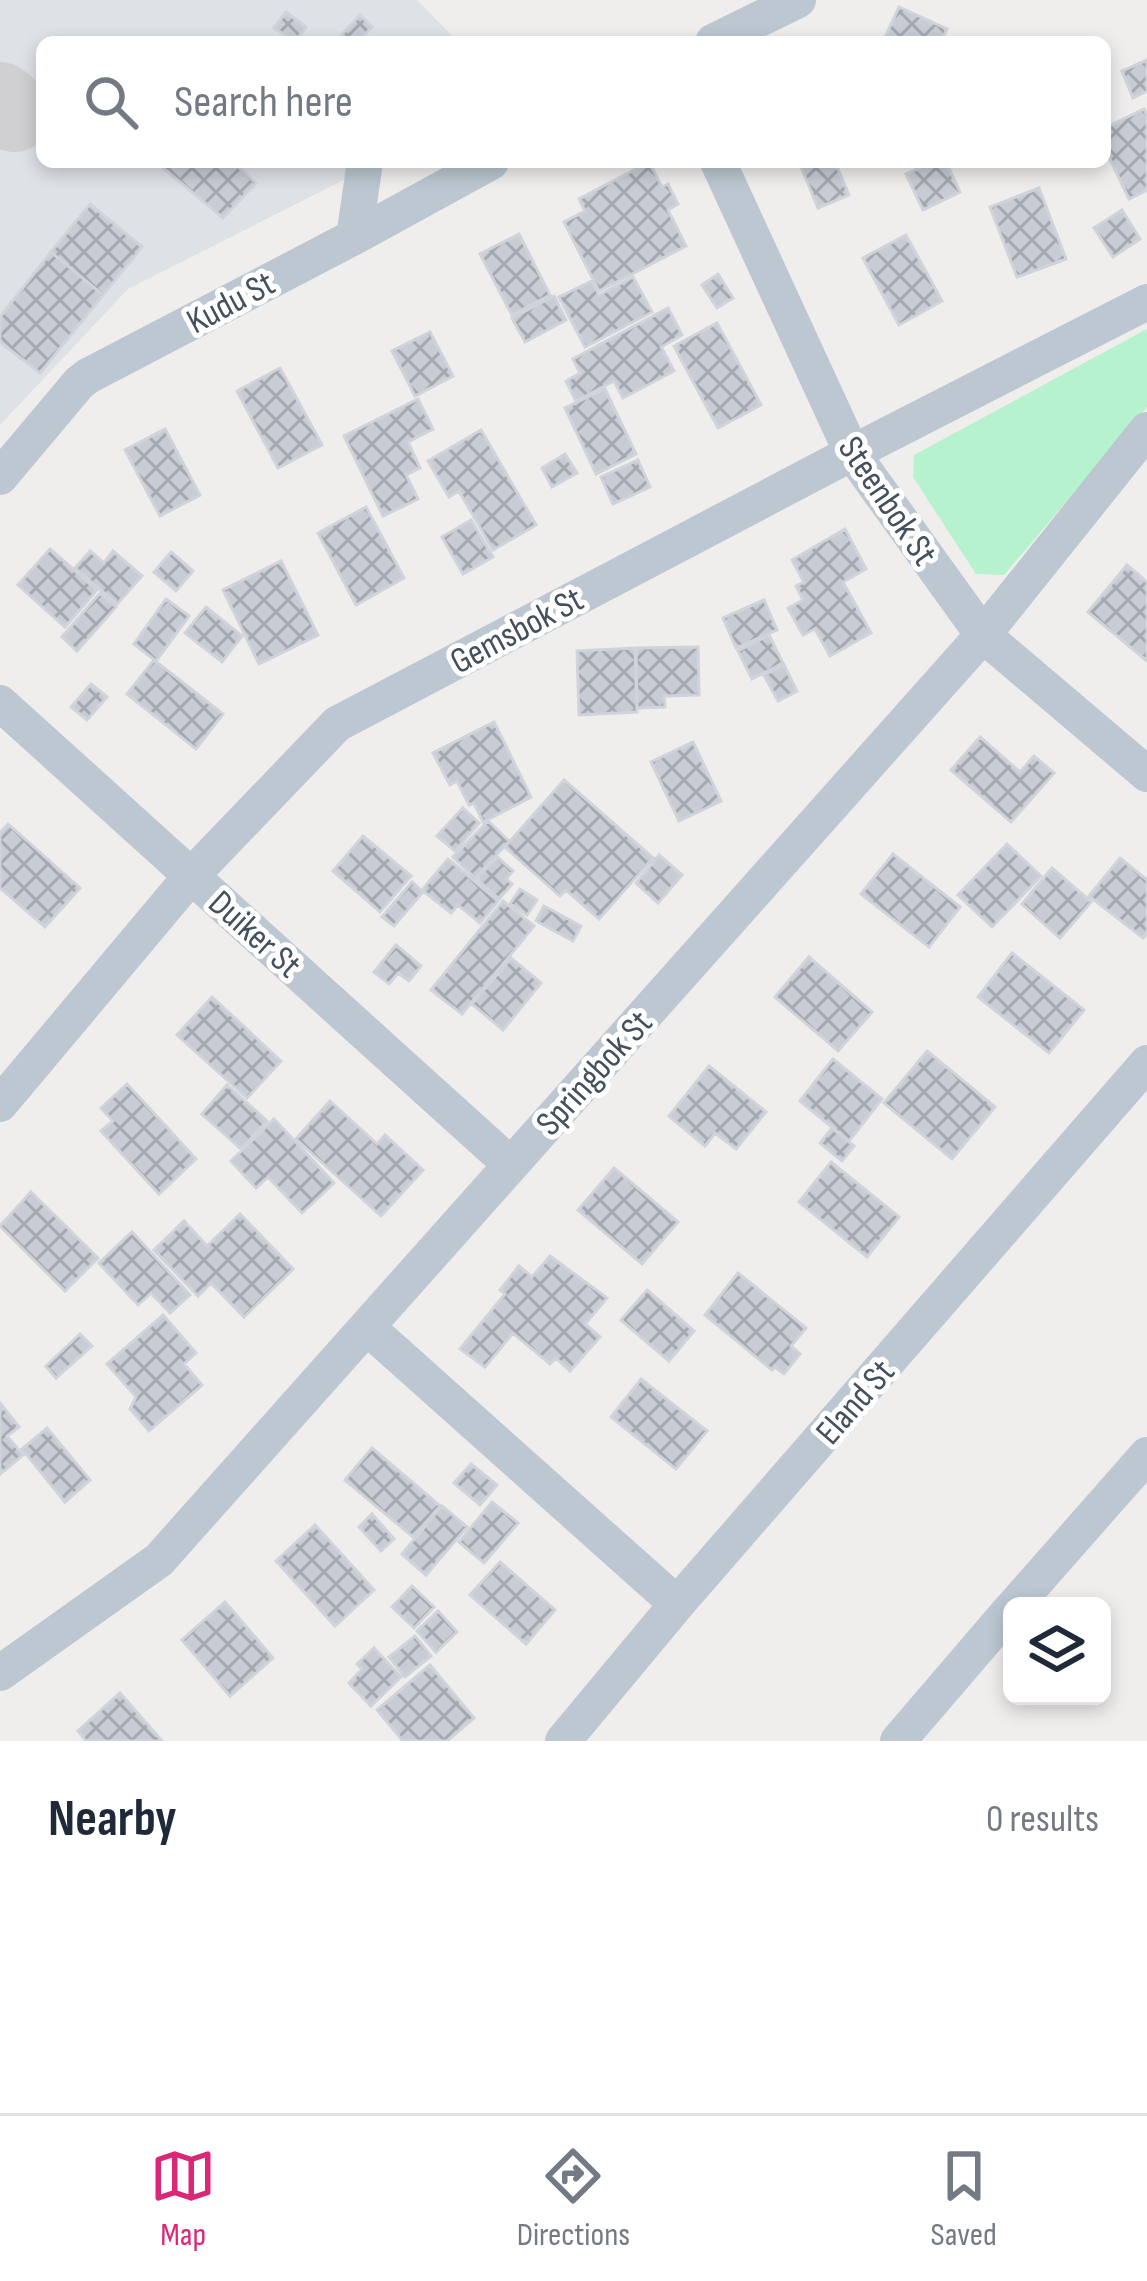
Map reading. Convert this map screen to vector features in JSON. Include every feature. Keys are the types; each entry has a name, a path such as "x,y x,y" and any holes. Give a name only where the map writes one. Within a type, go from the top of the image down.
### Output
{"street":[{"path":"725,36 798,0"},
{"path":"354,237 364,168"},
{"name":"Kudu St","path":"0,477 88,376 479,168"},
{"name":"Steenbok St","path":"721,168 852,453 983,635 1147,774"},
{"name":"Gemsbok St","path":"0,1104 192,875 349,716 1147,302"},
{"name":"Springbok St","path":"0,1673 159,1560 983,635 1147,430"},
{"name":"Duiker St","path":"0,703 510,1164"},
{"name":"Eland St","path":"563,1741 1147,1063"},
{"path":"368,1328 677,1604"},
{"path":"1022,1597 1147,1455"},
{"path":"898,1741 1003,1619"}],"shaded area":[{"path":"0,0 417,0 452,36 36,36 36,168 367,168 128,289 0,425"}],"green space":[{"path":"1147,329 1147,407 1004,575 976,574 913,477 914,455"}],"building":[{"path":"899,7 947,29 944,36 886,36"},
{"path":"286,12 306,27 299,36 286,36 274,28"},
{"path":"360,15 372,27 364,36 341,36"},
{"path":"1147,60 1147,91 1133,98 1122,71"},
{"path":"1144,109 1147,116 1147,190 1129,199 1111,162 1111,125"},
{"path":"163,168 240,168 256,183 223,218"},
{"path":"638,168 652,168 678,204 668,210 686,246 599,291 564,222 585,211 579,199"},
{"path":"801,168 838,168 849,195 818,208"},
{"path":"920,168 949,168 960,192 923,210 906,174"},
{"path":"1039,188 1066,259 1017,277 990,207"},
{"path":"90,204 142,247 103,295 51,252"},
{"path":"1122,210 1140,239 1113,257 1094,228"},
{"path":"519,234 550,295 512,315 480,254"},
{"path":"906,235 942,301 899,325 863,258"},
{"path":"51,252 103,295 40,373 0,342 0,317"},
{"path":"718,274 733,298 717,308 702,285"},
{"path":"633,277 652,312 585,347 559,297 592,281 599,295"},
{"path":"554,296 566,320 525,342 512,318"},
{"path":"668,308 682,335 661,347 674,371 623,398 614,381 576,401 566,381 580,373 573,359"},
{"path":"717,323 761,405 718,428 674,346"},
{"path":"430,332 453,376 415,396 392,351"},
{"path":"280,368 322,445 278,468 237,391"},
{"path":"605,389 636,454 596,474 565,408"},
{"path":"418,399 433,429 408,442 420,468 406,475 418,499 383,516 344,436"},
{"path":"165,429 200,495 160,516 125,450"},
{"path":"481,430 536,525 493,550 459,491 449,497 428,461"},
{"path":"565,454 577,473 552,487 542,468"},
{"path":"638,460 650,487 613,504 601,477"},
{"path":"366,507 404,578 356,605 318,533"},
{"path":"471,520 493,557 463,574 442,537"},
{"path":"845,529 866,569 843,582 871,633 830,656 815,629 803,635 788,608 803,600 796,586 804,582 792,560"},
{"path":"50,549 97,590 65,627 18,585"},
{"path":"90,551 104,563 113,551 142,576 117,604 75,568"},
{"path":"171,552 193,571 176,591 154,572"},
{"path":"281,561 318,635 259,664 223,590"},
{"path":"1127,565 1147,582 1147,661 1088,612"},
{"path":"100,593 116,607 77,651 62,637"},
{"path":"166,599 189,616 156,661 134,644"},
{"path":"764,600 777,630 736,648 723,618"},
{"path":"206,607 242,636 222,662 185,633"},
{"path":"769,635 783,663 752,679 738,651"},
{"path":"698,647 699,695 664,696 665,707 637,708 636,648"},
{"path":"635,648 637,712 579,715 577,651"},
{"path":"154,660 223,714 196,749 127,694"},
{"path":"784,665 797,691 778,701 764,675"},
{"path":"91,684 107,697 87,720 71,707"},
{"path":"494,722 531,797 483,822 457,781 450,785 433,753"},
{"path":"980,737 1020,772 1034,756 1054,773 1011,822 951,770"},
{"path":"693,742 721,801 679,821 651,762"},
{"path":"564,780 653,858 599,919 566,890 560,896 505,847"},
{"path":"463,808 479,823 455,851 437,836"},
{"path":"488,821 509,841 475,878 453,857"},
{"path":"8,824 80,888 45,927 0,888 0,833"},
{"path":"363,836 411,876 380,912 333,871"},
{"path":"1007,844 1041,876 992,927 958,895"},
{"path":"893,854 960,907 929,947 861,894"},
{"path":"659,855 682,875 658,903 636,883"},
{"path":"497,857 513,871 506,879 512,884 499,899 477,879"},
{"path":"1120,858 1147,880 1147,933 1143,938 1089,896"},
{"path":"448,859 498,901 480,923 458,905 451,913 422,890"},
{"path":"1052,868 1091,902 1060,938 1022,904"},
{"path":"412,882 423,892 394,926 382,917"},
{"path":"520,889 537,900 527,915 510,904"},
{"path":"503,901 534,926 462,1014 431,990"},
{"path":"544,906 581,926 573,941 536,921"},
{"path":"396,945 421,966 409,981 398,973 389,984 374,972"},
{"path":"1012,953 1084,1010 1049,1053 978,997"},
{"path":"809,957 872,1012 838,1051 775,997"},
{"path":"511,958 541,983 503,1030 472,1004"},
{"path":"212,997 281,1061 247,1098 177,1035"},
{"path":"927,1051 995,1107 952,1159 884,1103"},
{"path":"833,1059 882,1099 849,1141 800,1101"},
{"path":"709,1066 766,1112 736,1149 715,1133 705,1146 669,1116"},
{"path":"127,1084 196,1159 159,1194 101,1131 113,1121 101,1108"},
{"path":"227,1085 267,1121 241,1149 202,1114"},
{"path":"330,1101 377,1144 385,1135 423,1170 381,1216 296,1139"},
{"path":"274,1119 334,1183 302,1213 268,1177 256,1188 231,1161"},
{"path":"832,1128 854,1146 842,1161 820,1143"},
{"path":"831,1162 899,1217 867,1257 799,1202"},
{"path":"614,1168 678,1222 642,1264 578,1210"},
{"path":"31,1192 98,1258 65,1291 0,1226"},
{"path":"240,1214 293,1269 244,1317 211,1283 198,1296 154,1250 184,1221 207,1246"},
{"path":"132,1232 190,1295 170,1313 151,1293 138,1305 99,1263"},
{"path":"550,1256 607,1298 585,1324 600,1337 570,1371 556,1358 550,1364 513,1333 485,1367 460,1349 505,1294 500,1290 519,1266 532,1277"},
{"path":"738,1273 806,1328 791,1346 800,1354 784,1374 775,1367 772,1370 705,1315"},
{"path":"647,1290 694,1331 669,1361 621,1320"},
{"path":"163,1315 196,1353 184,1364 202,1385 149,1431 130,1409 136,1397 107,1364"},
{"path":"80,1334 92,1346 56,1378 46,1366"},
{"path":"641,1379 707,1431 676,1469 611,1417"},
{"path":"0,1403 19,1427 7,1436 23,1455 0,1474"},
{"path":"47,1428 90,1480 65,1502 22,1449"},
{"path":"372,1448 440,1506 413,1537 345,1480"},
{"path":"471,1464 497,1485 480,1505 454,1483"},
{"path":"492,1502 518,1523 484,1563 459,1542"},
{"path":"442,1506 467,1527 426,1575 402,1554"},
{"path":"372,1514 394,1539 381,1551 359,1527"},
{"path":"315,1525 374,1590 335,1626 276,1561"},
{"path":"500,1562 555,1610 526,1644 470,1595"},
{"path":"412,1586 434,1607 414,1628 392,1607"},
{"path":"225,1602 273,1658 230,1696 182,1640"},
{"path":"438,1611 457,1632 436,1652 417,1631"},
{"path":"415,1636 431,1656 405,1677 389,1657"},
{"path":"374,1648 401,1677 371,1706 349,1683 362,1669 357,1664"},
{"path":"430,1665 474,1718 447,1741 403,1741 377,1710"},
{"path":"120,1693 162,1741 86,1741 78,1731"}],"taxiway":[{"path":"0,101 14,113"}]}
